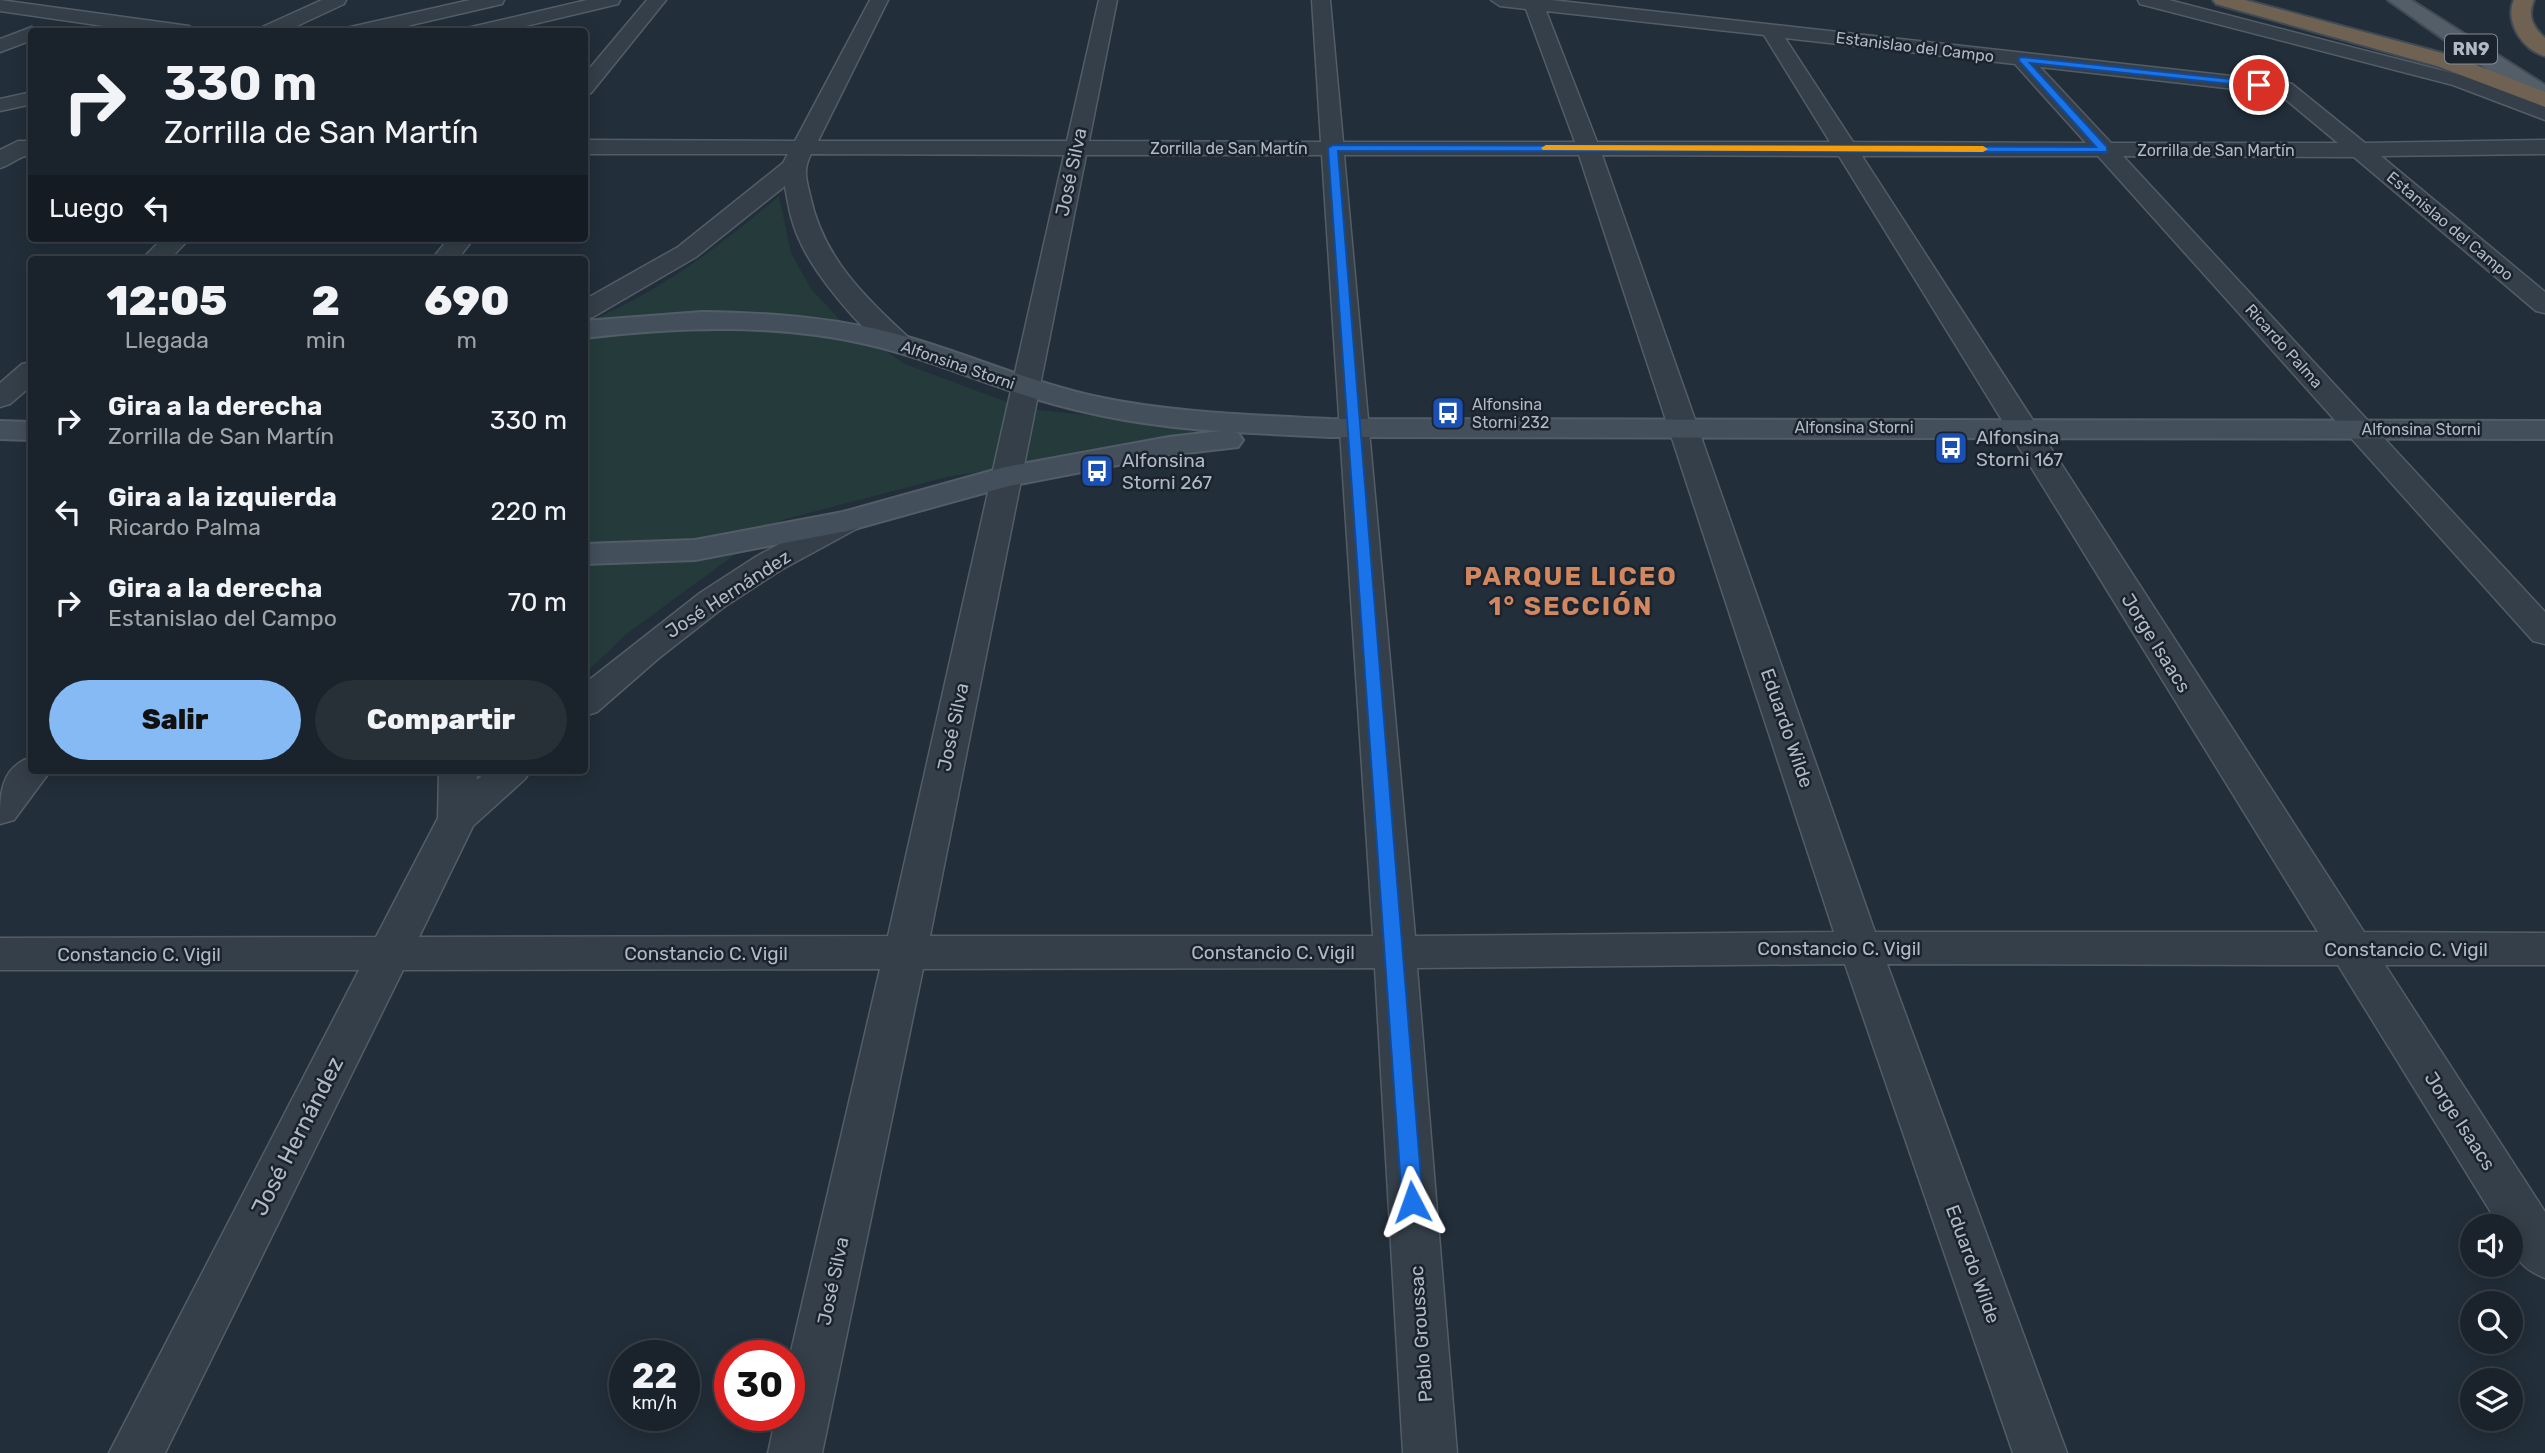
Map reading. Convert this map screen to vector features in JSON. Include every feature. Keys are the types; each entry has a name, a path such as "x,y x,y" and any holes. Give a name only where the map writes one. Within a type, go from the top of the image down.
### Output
{"highway":[{"path":"2222,0 2445,61 2545,100"},
{"path":"2524,0 2519,10 2519,18 2545,50"}],"main road":[{"name":"RN9","path":"2399,0 2486,59 2545,94"},
{"name":"RN9","path":"2517,51 2545,69"}],"street":[{"path":"43,28 114,0"},
{"path":"276,28 337,0"},
{"path":"371,28 495,0"},
{"path":"491,28 611,0"},
{"path":"588,84 657,0"},
{"path":"588,309 687,251 729,221 798,157 879,0"},
{"name":"José Silva","path":"795,1453 905,953 1108,0"},
{"name":"Pablo Groussac","path":"1321,0 1333,148 1343,428 1395,951 1430,1453"},
{"path":"2147,0 2460,81 2545,114"},
{"name":"Estanislao del Campo","path":"1517,2 2285,88 2545,305"},
{"name":"Eduardo Wilde","path":"1517,2 1588,148 1860,948 2040,1453"},
{"path":"0,5 160,28"},
{"name":"Jorge Isaacs","path":"1770,29 2545,1255"},
{"path":"0,46 28,34"},
{"name":"Ricardo Palma","path":"2022,60 2545,633"},
{"path":"0,105 28,99"},
{"name":"Zorrilla de San Martín","path":"588,147 798,157 1076,148 2360,150 2545,147"},
{"path":"798,157 804,221 819,257 849,296 899,344"},
{"path":"158,256 174,242"},
{"path":"448,256 460,242"},
{"name":"Alfonsina Storni","path":"588,330 634,324 732,321 798,326 899,344 1024,388 1093,405 1191,421 1343,428 2020,427 2545,430"},
{"path":"0,398 28,374"},
{"name":"Alfonsina Storni","path":"588,554 695,550 848,521 1005,477 1169,446 1343,428"},
{"name":"José Hernández","path":"588,701 669,631 710,601 759,569 848,521"},
{"path":"0,810 29,774"},
{"name":"José Hernández","path":"458,774 458,818"},
{"name":"José Hernández","path":"136,1453 458,818 508,774"},
{"name":"Constancio C. Vigil","path":"0,954 1860,948 2545,949"}],"green space":[{"path":"779,196 791,253 811,289 839,319 905,364 1023,408 1227,431 947,477 782,520 625,635 588,671 588,322 663,283 734,233"}],"slow traffic":[{"path":"1546,148 1983,149"}],"place":[{"name":"Alfonsina Storni 232","path":"1448,413"},
{"name":"Alfonsina Storni 167","path":"1951,448"},
{"name":"Alfonsina Storni 267","path":"1097,471"}],"district":[{"name":"PARQUE LICEO 1° SECCIÓN","path":"1571,591"}],"route":[{"path":"1412,1202 1333,148 2104,149 2022,60 2259,85"}]}
